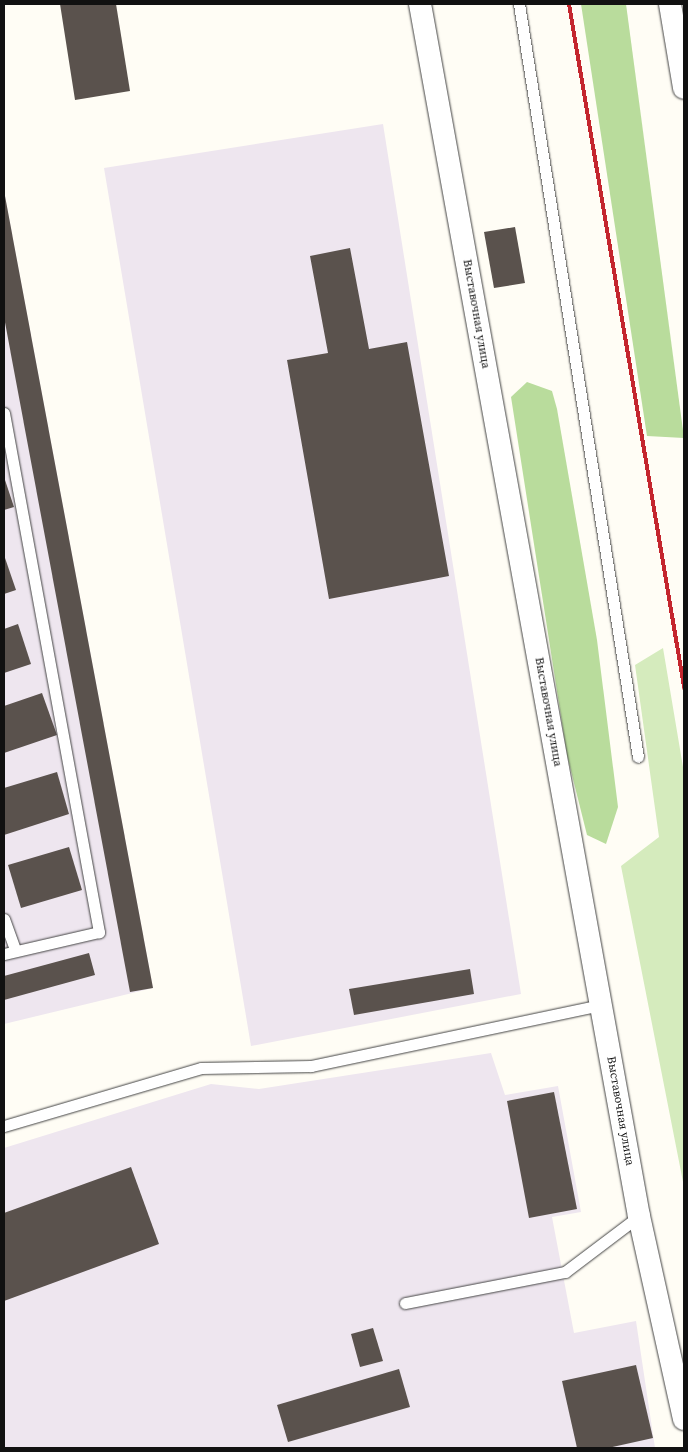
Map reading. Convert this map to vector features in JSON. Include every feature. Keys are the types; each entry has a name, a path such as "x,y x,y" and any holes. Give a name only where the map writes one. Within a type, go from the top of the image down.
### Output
{"street":[{"name":"Выставочная улица","path":"420,4 639,1216 684,1419"},
{"path":"670,4 684,88"}],"lane":[{"path":"519,4 638,758"},
{"path":"4,413 99,932 9,952 4,920"},
{"path":"4,1126 201,1068 311,1066 601,1005"},
{"path":"405,1303 564,1272 639,1216"}],"shaded area":[{"path":"383,124 521,994 251,1046 104,168"},
{"path":"4,191 153,988 4,1024"},
{"path":"491,1053 505,1095 558,1086 581,1212 552,1217 574,1333 636,1321 655,1448 4,1448 4,1148 211,1084 259,1089"}],"green space":[{"path":"581,4 626,4 684,438 647,436"},
{"path":"527,382 552,391 557,409 597,640 618,807 606,844 587,835 567,755 511,397"},
{"path":"663,648 684,773 684,1187 621,866 659,837 635,665"}],"building":[{"path":"60,4 116,4 130,91 75,100"},
{"path":"5,196 153,988 130,992 4,317"},
{"path":"515,227 525,283 494,288 484,232"},
{"path":"350,248 369,349 407,342 449,576 329,599 287,360 328,353 310,256"},
{"path":"4,477 14,507 4,510"},
{"path":"4,555 16,590 4,594"},
{"path":"18,624 31,664 4,673 4,629"},
{"path":"42,693 57,735 4,753 4,706"},
{"path":"57,772 69,814 4,835 4,788"},
{"path":"69,847 82,890 21,908 8,865"},
{"path":"89,953 95,975 4,1000 4,976"},
{"path":"470,969 474,994 354,1015 349,989"},
{"path":"554,1092 577,1209 529,1218 507,1101"},
{"path":"131,1167 159,1244 4,1301 4,1213"},
{"path":"373,1328 383,1361 360,1367 351,1334"},
{"path":"636,1365 653,1438 608,1448 577,1448 562,1381"},
{"path":"399,1369 410,1407 288,1442 277,1405"}],"railway":[{"path":"569,4 684,687"}]}
